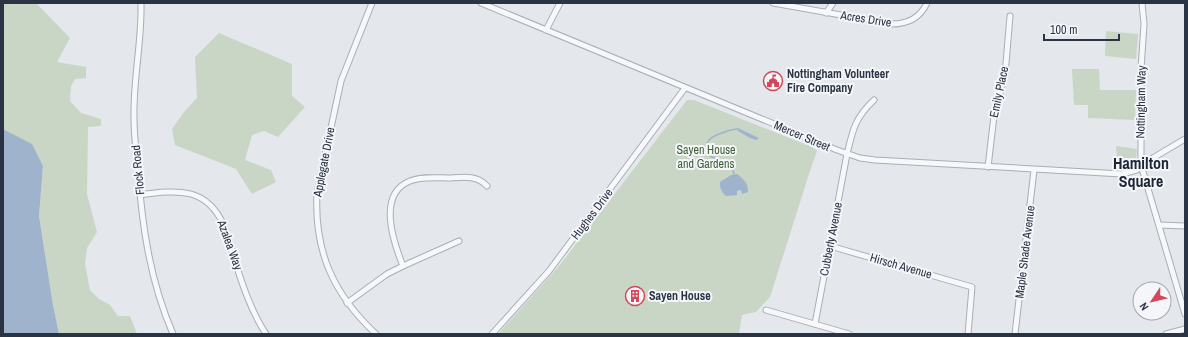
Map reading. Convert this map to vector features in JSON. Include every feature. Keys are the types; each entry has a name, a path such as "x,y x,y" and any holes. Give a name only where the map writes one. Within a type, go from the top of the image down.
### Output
{"street":[{"name":"Flock Road","path":"141,3 141,38 135,85 134,118 142,222 149,261 172,334"},
{"name":"Applegate Drive","path":"372,3 341,81 317,193 317,226 323,254 332,277 347,303 362,321 376,334"},
{"name":"Mercer Street","path":"481,3 847,154 875,160 988,168 1122,174 1137,170 1141,165 1185,139"},
{"path":"546,30 560,3"},
{"name":"Acres Drive","path":"773,3 892,24 899,24 912,20 927,3"},
{"path":"826,13 833,3"},
{"name":"Nottingham Way","path":"1142,3 1144,24 1141,69 1141,165 1185,314"},
{"name":"Emily Place","path":"988,168 993,122 1005,75 1010,16"},
{"name":"Hughes Drive","path":"492,334 549,271 685,88"},
{"name":"Cubberly Avenue","path":"815,324 853,128 864,110 874,100"},
{"name":"Maple Shade Avenue","path":"1015,334 1034,170"},
{"path":"402,266 393,239 391,219 392,199 399,188 415,179 470,177 481,181 487,186"},
{"name":"Azalea Way","path":"140,195 160,192 182,192 197,196 212,206 222,222 249,300 266,334"},
{"path":"1159,225 1185,226"},
{"path":"347,303 375,282 402,266 458,242"},
{"name":"Hirsch Avenue","path":"830,246 972,287 968,334"},
{"path":"766,310 850,334"},
{"path":"1166,334 1185,329"}],"green space":[{"path":"3,3 36,3 70,38 57,62 86,67 86,78 75,79 71,86 70,101 81,113 101,119 101,126 88,127 87,194 97,232 87,248 85,264 90,290 99,299 110,305 118,316 130,316 137,334 59,334 39,216 43,166 31,144 3,129"},
{"path":"1106,31 1138,34 1136,59 1105,56"},
{"path":"219,33 292,64 292,96 305,107 278,137 264,131 252,135 245,160 271,170 276,182 252,194 236,169 175,145 172,129 184,112 197,98 195,57"},
{"path":"1072,69 1099,69 1100,90 1136,90 1135,120 1088,118 1088,105 1074,105"},
{"name":"Sayen House and Gardens","path":"687,100 694,100 812,147 817,151 770,297 756,312 742,315 739,334 498,334 559,266"},
{"path":"1116,146 1137,149 1136,163 1128,168 1118,171"}],"water":[{"path":"738,128 759,138 756,140 750,138 738,131"},
{"path":"3,129 32,144 43,166 39,216 59,334 3,334"},
{"path":"737,174 746,183 748,192 742,194 741,190 737,191 737,195 726,196 721,190 720,182 731,175"}],"waterway":[{"path":"734,174 731,167 710,156 707,144 708,141 714,136 730,130 738,129"}],"place":[{"name":"Nottingham Volunteer Fire Company","path":"773,81"},
{"name":"Sayen House","path":"635,296"}],"district":[{"name":"Hamilton Square","path":"1141,172"}]}
